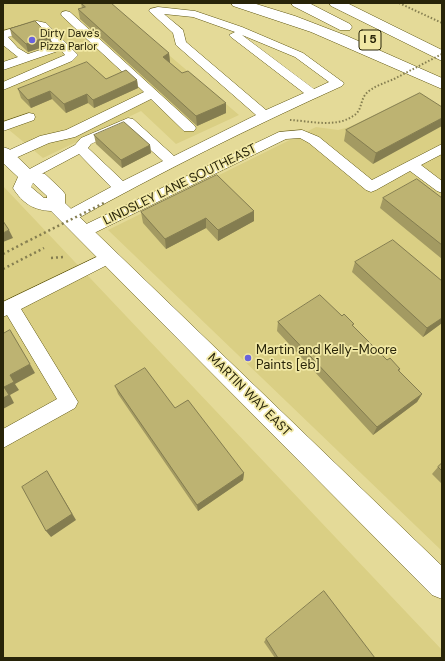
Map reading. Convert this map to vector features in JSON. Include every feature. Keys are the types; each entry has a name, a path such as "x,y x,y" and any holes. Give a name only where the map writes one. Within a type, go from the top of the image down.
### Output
{"highway":[{"path":"238,3 273,13 342,39 442,84"},
{"name":"I 5","path":"298,3 442,77"},
{"name":"I 5","path":"336,3 442,55"},
{"path":"363,3 442,42"}],"main road":[{"path":"6,158 27,176 22,188 39,204 62,211"},
{"name":"MARTIN WAY EAST","path":"62,211 442,585"}],"street":[{"path":"62,211 121,188 265,116 338,83 299,55 216,21 195,14 158,10 154,11 179,32 180,43 265,116"},
{"path":"66,14 189,128"},
{"path":"179,32 216,21"},
{"path":"216,21 313,94"},
{"path":"3,86 68,60 72,55 42,25 37,24 3,36 8,52 27,58"},
{"path":"3,66 62,46"},
{"path":"6,158 45,139 70,134 152,93"},
{"path":"3,127 29,117"},
{"path":"27,176 80,148 86,141 128,122 173,163"},
{"name":"LINDSLEY LANE SOUTHEAST","path":"83,232 284,135 302,134 314,140 371,187 411,165"},
{"path":"80,148 121,188"},
{"path":"442,148 411,165 442,188"},
{"path":"3,439 69,402 7,308 109,257"}],"path":[{"path":"399,3 442,23"},
{"path":"394,79 442,55"},
{"path":"3,254 106,202"},
{"path":"3,269 44,248"},
{"path":"51,258 64,257"}],"shaded area":[{"path":"3,3 108,3 239,115 176,144 141,111 43,158 3,125"},
{"path":"418,95 442,107 442,551 108,230 316,127 338,130 349,127"},
{"path":"3,186 442,650 442,658 3,658"}],"building":[{"path":"81,3 111,3 169,53 163,57 182,73 188,71 226,103 196,116 78,9 85,7"},
{"path":"35,21 50,36 26,44 10,29"},
{"path":"87,62 106,79 126,70 137,80 93,100 87,94 64,104 50,91 28,100 18,89"},
{"path":"420,93 442,107 442,118 376,153 346,130"},
{"path":"124,122 150,145 121,160 94,135"},
{"path":"217,175 254,211 218,230 206,218 165,239 141,212"},
{"path":"417,179 442,198 442,245 383,198"},
{"path":"3,221 9,230 3,233"},
{"path":"393,240 442,281 442,318 427,328 355,262"},
{"path":"320,295 342,316 344,314 354,324 352,325 387,360 390,358 400,369 398,370 422,394 377,427 278,322"},
{"path":"10,330 30,364 10,375 14,382 4,387 9,395 3,398 3,334"},
{"path":"145,368 175,408 188,400 244,473 197,505 115,386"},
{"path":"442,463 442,471 438,467"},
{"path":"47,471 72,514 46,531 22,487"},
{"path":"324,591 375,658 278,658 266,639"}],"place":[{"name":"Dirty Dave's Pizza Parlor","path":"32,40"},
{"name":"Martin and Kelly-Moore Paints [eb]","path":"248,358"}]}
